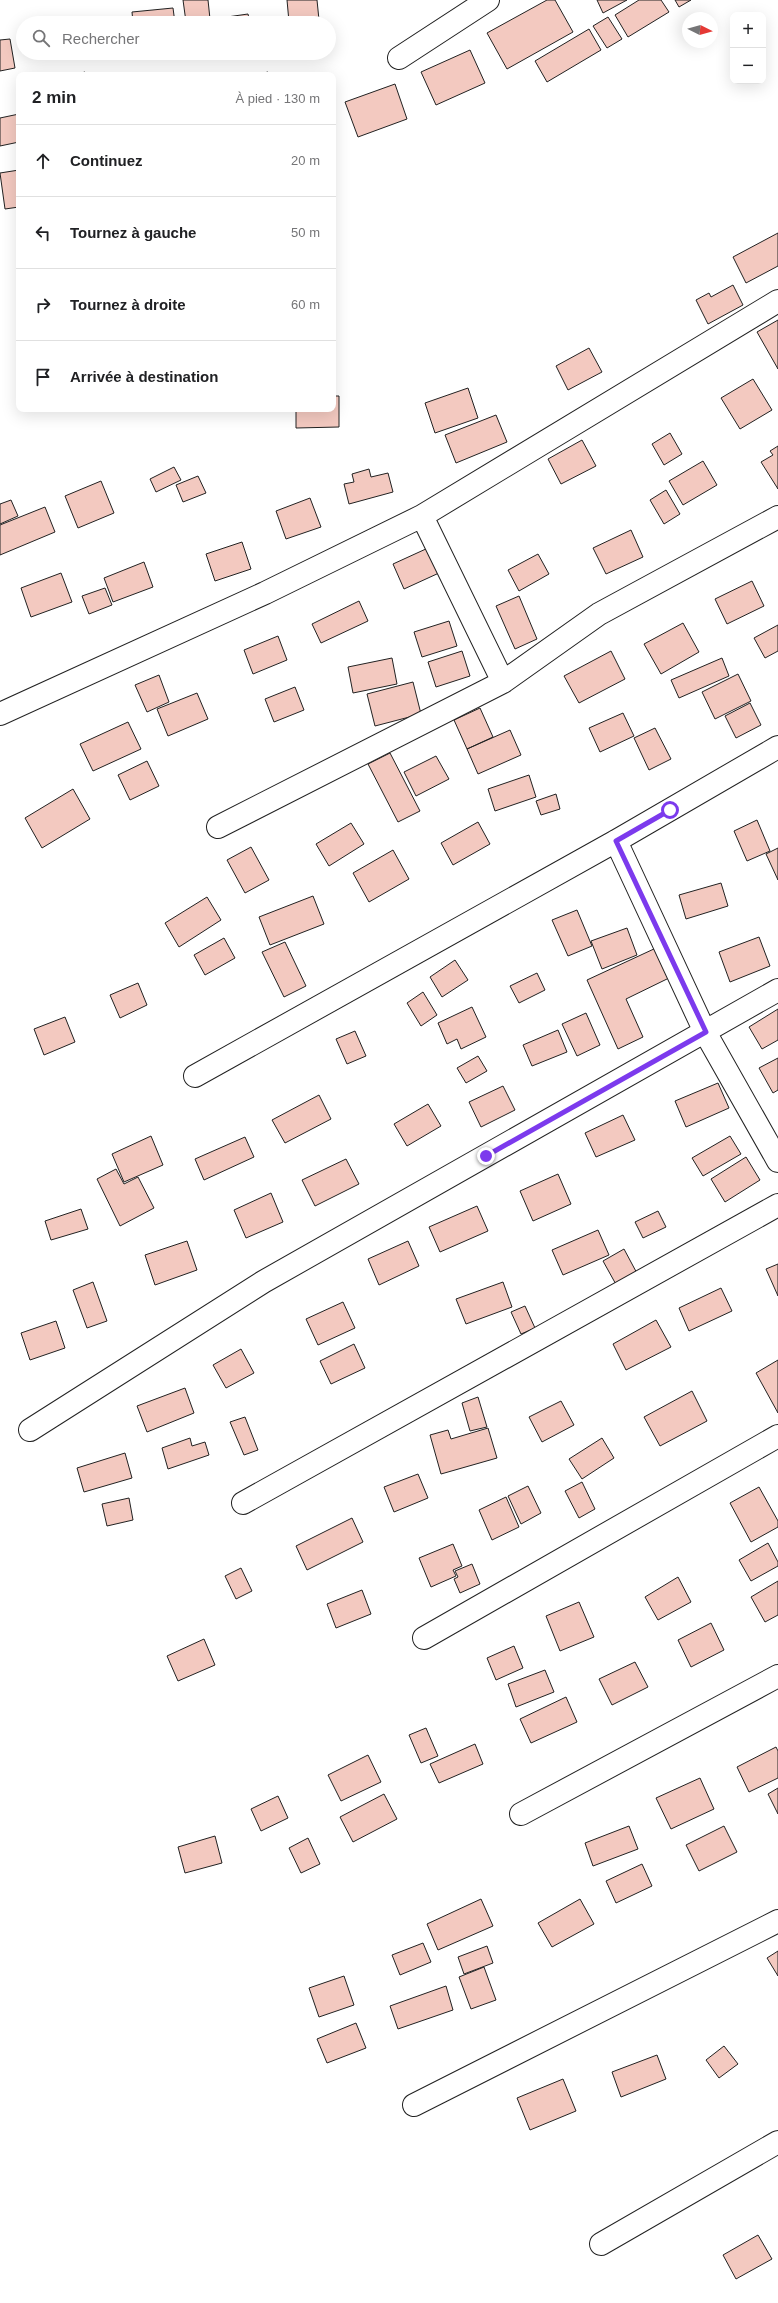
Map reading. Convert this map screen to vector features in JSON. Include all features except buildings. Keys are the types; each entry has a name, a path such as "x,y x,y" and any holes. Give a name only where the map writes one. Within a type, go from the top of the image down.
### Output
{"street":[{"path":"399,58 488,0"},
{"path":"0,714 265,593 422,516 711,343 778,301"},
{"path":"422,516 504,682"},
{"path":"218,828 504,682 599,614 778,516"},
{"path":"196,1076 616,841 778,747"},
{"path":"616,841 706,1032 778,1162"},
{"path":"30,1430 263,1282 778,990"},
{"path":"243,1504 778,1205"},
{"path":"424,1638 778,1436"},
{"path":"521,1814 778,1676"},
{"path":"414,2105 778,1921"},
{"path":"601,2244 778,2142"}],"route":[{"path":"486,1156 706,1032 616,841 670,810"}]}
